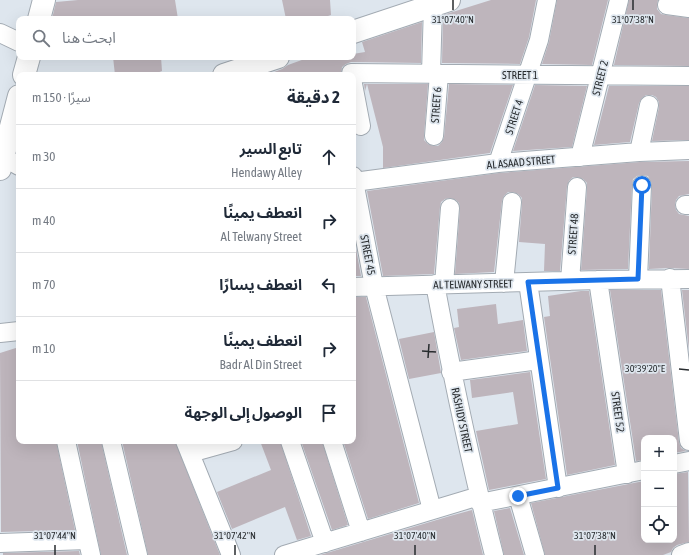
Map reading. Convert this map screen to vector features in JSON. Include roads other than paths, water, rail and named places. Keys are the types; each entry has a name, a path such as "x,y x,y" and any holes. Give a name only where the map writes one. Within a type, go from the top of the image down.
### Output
{"street":[{"path":"40,16 44,0"},
{"name":"STREET 4","path":"498,163 539,40 547,0"},
{"name":"STREET 2","path":"580,157 619,0"},
{"path":"356,31 441,3"},
{"name":"STREET 6","path":"434,136 435,74 441,3"},
{"path":"667,6 689,8"},
{"path":"0,33 16,41"},
{"path":"25,72 28,60"},
{"path":"233,72 269,60"},
{"name":"STREET 1","path":"356,72 689,76"},
{"path":"356,99 361,126"},
{"path":"639,152 649,105"},
{"path":"8,159 16,113"},
{"name":"AL ASAAD STREET","path":"356,179 498,163 639,152 689,150"},
{"path":"638,279 642,185"},
{"name":"STREET 48","path":"570,281 577,187"},
{"name":"STREET 45","path":"356,190 374,286 432,510"},
{"path":"504,283 512,202"},
{"name":"RASHIDY STREET","path":"450,208 440,284 451,372 479,500 494,555"},
{"path":"670,278 689,442"},
{"name":"AL TELWANY STREET","path":"356,287 670,278 689,279"},
{"name":"STREET 52","path":"598,280 627,474"},
{"path":"528,282 558,488"},
{"path":"0,333 16,331"},
{"path":"451,372 539,360"},
{"path":"0,543 89,548 67,444"},
{"path":"112,444 138,555"},
{"path":"210,444 187,447 231,555"},
{"path":"291,444 325,542"},
{"path":"333,444 361,532"},
{"path":"677,463 689,461"},
{"path":"284,555 432,510 479,500 518,496 641,471"},
{"path":"518,496 535,555"},
{"path":"682,555 689,552"}]}
